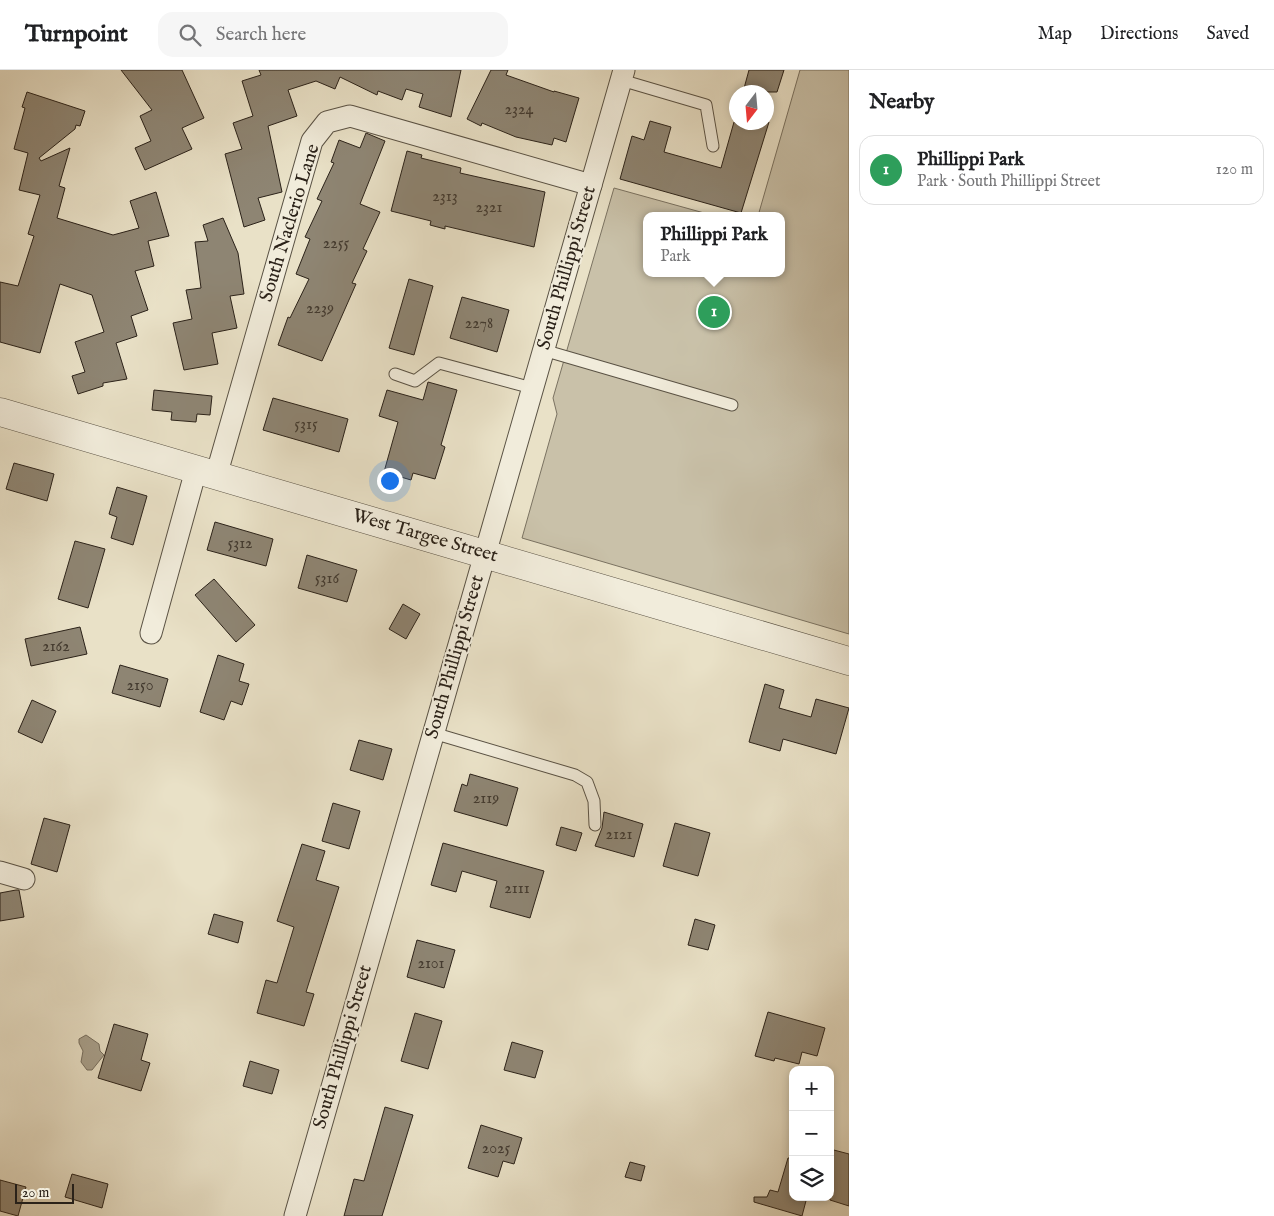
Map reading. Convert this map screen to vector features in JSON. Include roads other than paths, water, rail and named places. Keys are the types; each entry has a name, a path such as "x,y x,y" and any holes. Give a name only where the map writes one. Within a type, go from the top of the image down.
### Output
{"street":[{"name":"South Phillippi Street","path":"295,1216 622,75"},
{"name":"South Naclerio Lane","path":"151,633 206,473 312,141 327,122 350,116 591,185"},
{"name":"West Targee Street","path":"0,412 849,661"},
{"path":"0,872 24,879"}],"lane":[{"path":"622,75 706,105 713,146"},
{"path":"543,350 732,404"},
{"path":"395,374 415,381 439,363 532,388"},
{"path":"433,733 575,775 587,782 594,801 594,825"}],"place":[{"name":"Phillippi Park","path":"714,312"}]}
